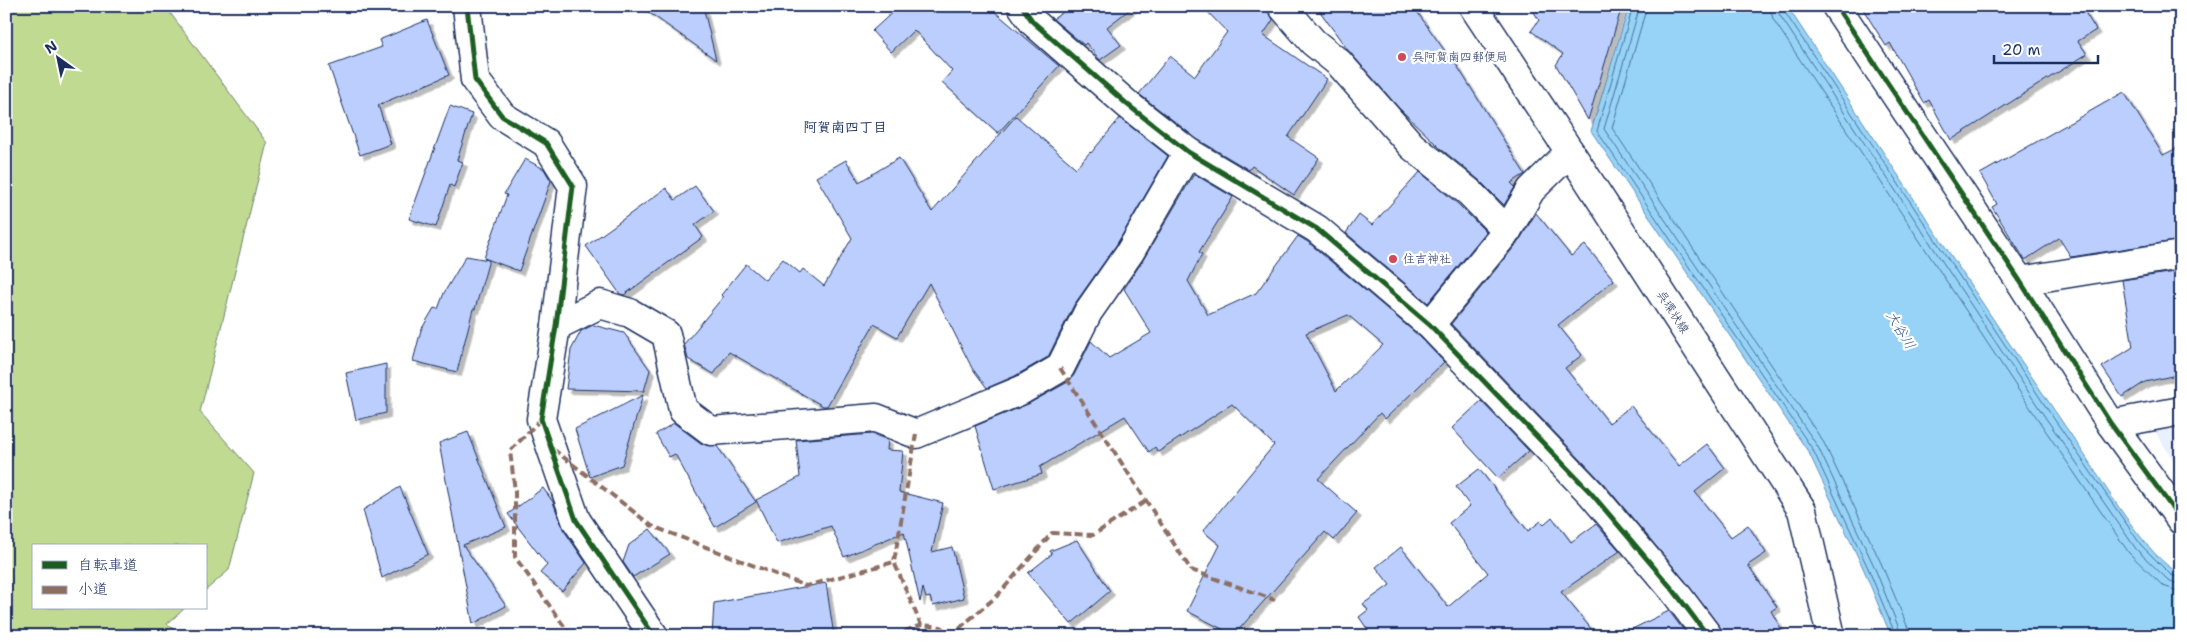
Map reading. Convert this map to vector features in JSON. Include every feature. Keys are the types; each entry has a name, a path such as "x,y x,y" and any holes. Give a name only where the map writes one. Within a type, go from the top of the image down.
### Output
{"street":[{"path":"466,6 474,80 502,116 546,143 573,186 556,326 541,419 576,520 654,636"},
{"path":"1022,6 1033,22 1128,105 1188,152 1317,229 1430,325 1591,493 1674,592 1708,636"},
{"path":"1282,6 1314,42 1339,63 1412,146 1468,192 1507,231"},
{"name":"呉環状線","path":"1472,6 1570,152 1802,510 1831,636"},
{"path":"1836,6 2020,282 2111,424 2181,520"},
{"path":"556,326 600,304 630,312 666,334 683,410 712,431 876,418 916,434 1022,390 1060,368 1088,312 1130,252 1188,152"},
{"path":"1430,325 1507,231 1531,190 1570,152"},
{"path":"2020,282 2181,255"},
{"path":"2111,424 2181,411"}],"shaded area":[{"path":"2181,424 2181,472 2154,430"}],"green space":[{"path":"6,6 165,6 267,143 200,412 254,473 229,570 208,588 208,544 32,544 32,610 183,610 167,624 182,636 6,636"}],"water":[{"name":"大谷川","path":"1629,6 1787,6 2126,517 2154,553 2168,566 2181,574 2181,636 1891,636 1864,570 1809,453 1591,131"}],"building":[{"path":"640,6 703,6 716,60"},
{"path":"892,6 988,6 1059,66 998,133 942,82 952,71 914,30 891,52 872,31 895,10"},
{"path":"1058,6 1134,6 1107,27 1121,45 1100,60 1086,43 1084,45 1053,19 1063,12"},
{"path":"1202,6 1267,6 1273,20 1263,35 1327,79 1288,137 1319,158 1294,195 1252,166 1249,170 1197,139 1139,94 1170,56 1195,76 1227,32"},
{"path":"1316,6 1413,6 1447,54 1449,53 1525,174 1511,183 1515,187 1504,205 1479,180 1441,149 1398,107 1347,49"},
{"path":"1530,6 1622,6 1588,120 1556,65 1563,54 1531,31 1539,20"},
{"path":"1861,6 2081,6 2096,30 2078,41 2087,54 1951,140 1929,100 1924,103 1890,43 1886,46"},
{"path":"427,20 449,75 378,105 391,144 360,155 329,66 382,47 379,40"},
{"path":"2124,92 2163,155 2181,146 2181,240 2071,257 2059,238 2025,260 1992,207 1997,204 1980,174"},
{"path":"450,106 472,114 457,160 463,162 454,187 450,185 436,227 409,219"},
{"path":"1016,116 1076,168 1120,118 1168,156 1117,244 1074,305 1048,357 1015,376 987,388 972,368 929,283 897,337 874,324 827,406 823,406 729,352 714,374 688,359 684,344 723,297 721,295 746,264 765,280 783,259 800,273 803,269 824,286 852,238 816,177 846,160 859,182 899,158 932,212"},
{"path":"525,159 544,169 551,181 519,271 484,258 507,195 504,194"},
{"path":"1420,172 1458,204 1486,232 1428,303 1346,233 1359,215 1372,225"},
{"path":"1194,174 1233,197 1199,252 1202,254 1188,281 1208,315 1256,293 1298,236 1308,242 1419,336 1444,362 1385,419 1380,413 1318,479 1357,513 1334,540 1325,532 1234,635 1187,611 1220,545 1203,531 1274,445 1232,404 1158,452 1155,447 1149,452 1125,416 1040,467 1042,474 994,489 975,426 1028,404 1068,382 1074,375 1091,341 1109,358 1151,333 1124,289","holes":["1348,315 1383,345 1336,391 1306,333"]},
{"path":"695,186 714,211 695,225 703,237 624,295 620,294 586,246 666,188 675,200"},
{"path":"1536,213 1571,256 1585,245 1614,280 1558,325 1582,355 1565,368 1609,423 1631,406 1679,466 1707,444 1725,468 1695,492 1731,537 1748,525 1766,553 1748,565 1777,607 1771,611 1785,636 1723,636 1720,627 1686,582 1603,483 1451,324 1519,241"},
{"path":"466,256 489,260 475,309 473,309 457,372 413,361 421,330 434,308 438,309 444,293"},
{"path":"2181,271 2181,374 2145,382 2122,397 2102,367 2133,347 2122,280"},
{"path":"593,325 624,333 650,370 644,391 566,389 571,350 581,331"},
{"path":"386,364 386,413 356,420 346,373"},
{"path":"643,395 622,465 590,477 575,429"},
{"path":"1481,401 1529,451 1498,478 1452,428"},
{"path":"674,423 702,444 717,446 756,502 715,527 675,454 669,457 656,434"},
{"path":"468,432 506,527 463,545 506,606 473,624 439,443"},
{"path":"872,434 888,440 887,450 903,451 899,492 943,503 932,552 952,547 964,598 933,606 930,597 926,598 923,588 920,602 904,532 844,557 831,526 777,543 756,500 800,477 796,440"},
{"path":"1479,469 1528,531 1541,521 1544,524 1552,517 1571,542 1596,524 1620,551 1561,592 1597,636 1372,636 1359,617 1368,610 1363,604 1390,585 1376,567 1401,547 1448,607 1488,573 1449,523 1470,506 1456,487"},
{"path":"400,487 428,554 382,578 363,510"},
{"path":"543,488 553,502 563,529 586,563 562,591 540,573 547,565 508,514"},
{"path":"650,529 670,554 633,577 623,562 629,545"},
{"path":"1077,540 1110,591 1071,624 1028,573 1052,554 1050,551"},
{"path":"826,583 834,636 712,636 714,603"},
{"path":"1669,611 1688,636 1618,636"}],"marked path":[{"path":"1060,368 1191,570 1275,600"},
{"path":"541,419 510,451 515,491 515,557 571,636"},
{"path":"916,434 894,562 921,625 941,627 948,636"},
{"path":"553,449 652,526 806,586 894,562"},
{"path":"950,636 997,596 1052,533 1093,535 1146,501"},
{"path":"893,636 921,625"}],"cycle path":[{"path":"467,6 475,80 502,116 546,143 573,186 556,326 541,419 576,520 654,636"},
{"path":"1022,6 1033,22 1128,105 1188,152 1317,229 1430,325 1591,493 1674,591 1708,636"},
{"path":"1836,6 2020,281 2111,424 2181,520"}],"place":[{"name":"呉阿賀南四郵便局","path":"1402,57"},
{"name":"住吉神社","path":"1393,259"}],"district":[{"name":"阿賀南四丁目","path":"845,127"}]}
